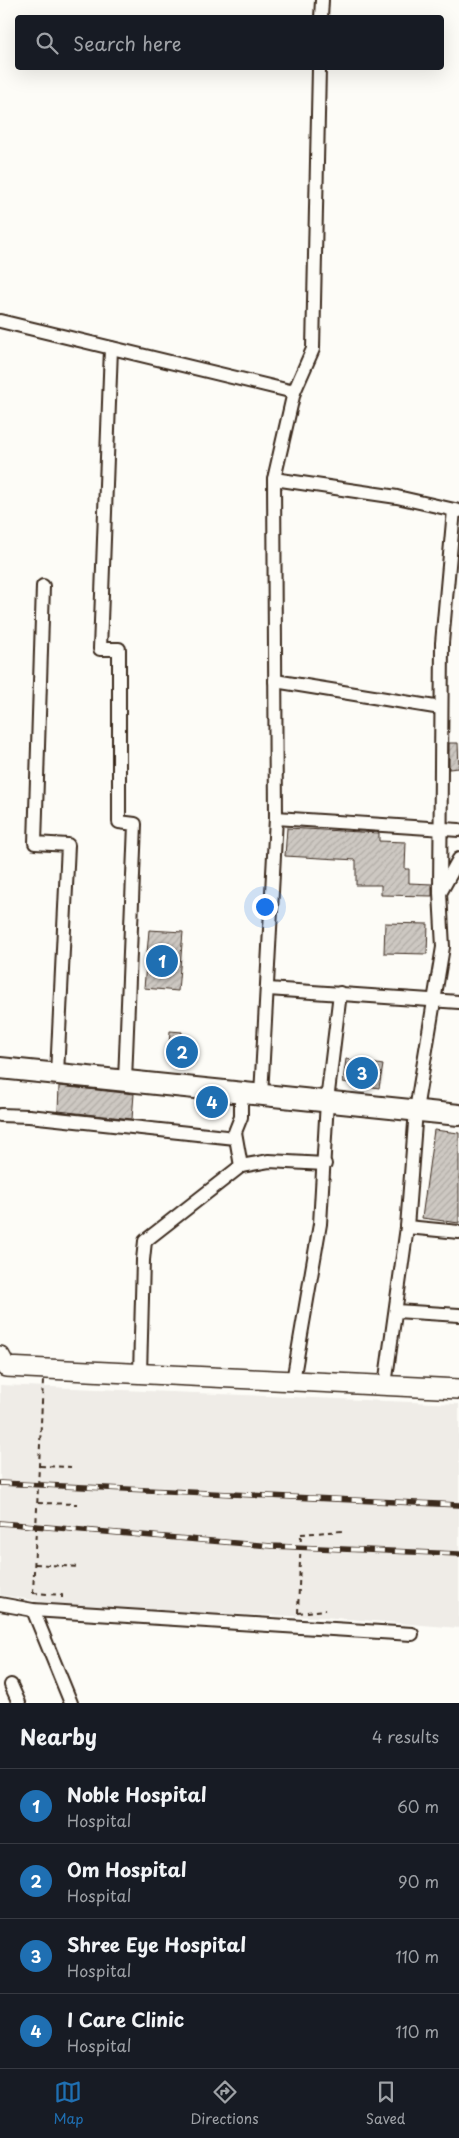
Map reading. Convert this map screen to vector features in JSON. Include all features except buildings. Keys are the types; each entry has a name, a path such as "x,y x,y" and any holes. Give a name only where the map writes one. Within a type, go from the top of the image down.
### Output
{"main road":[{"path":"0,1068 459,1115"}],"street":[{"path":"321,15 322,0"},
{"path":"261,1095 276,818 274,479 294,392 313,349 319,70"},
{"path":"0,321 294,392"},
{"path":"111,348 100,649 119,649 119,822 135,824 125,1081"},
{"path":"274,479 397,497 457,510 442,643 440,893 443,947 416,1110 407,1227 385,1386"},
{"path":"44,586 35,843 68,845 58,1074"},
{"path":"275,681 441,708"},
{"path":"276,818 459,830"},
{"path":"440,893 459,858"},
{"path":"268,989 459,1002"},
{"path":"293,1381 320,1224 325,1164 327,1102 340,993"},
{"path":"241,1093 241,1117 236,1126 235,1138 241,1166"},
{"path":"0,1115 28,1116 235,1138"},
{"path":"140,1374 142,1260 146,1241 241,1166 269,1161 325,1164"},
{"path":"407,1227 459,1232"},
{"path":"396,1311 459,1315"},
{"path":"2,1364 140,1374 459,1389"},
{"path":"0,1604 33,1610 412,1634"},
{"path":"33,1610 71,1703"},
{"path":"11,1685 19,1703"}],"path":[{"path":"44,1381 33,1593 62,1595"},
{"path":"40,1466 70,1467"},
{"path":"38,1503 77,1504"},
{"path":"326,1610 298,1613 301,1534 342,1531"},
{"path":"35,1564 78,1567"}],"shaded area":[{"path":"0,1385 459,1404 459,1628 324,1617 90,1609 0,1595"}],"railway":[{"path":"0,1483 459,1505"},
{"path":"0,1523 271,1546 459,1554"}],"place":[{"name":"Noble Hospital","path":"162,961"},
{"name":"Om Hospital","path":"182,1052"},
{"name":"Shree Eye Hospital","path":"362,1073"},
{"name":"I Care Clinic","path":"212,1102"}]}
